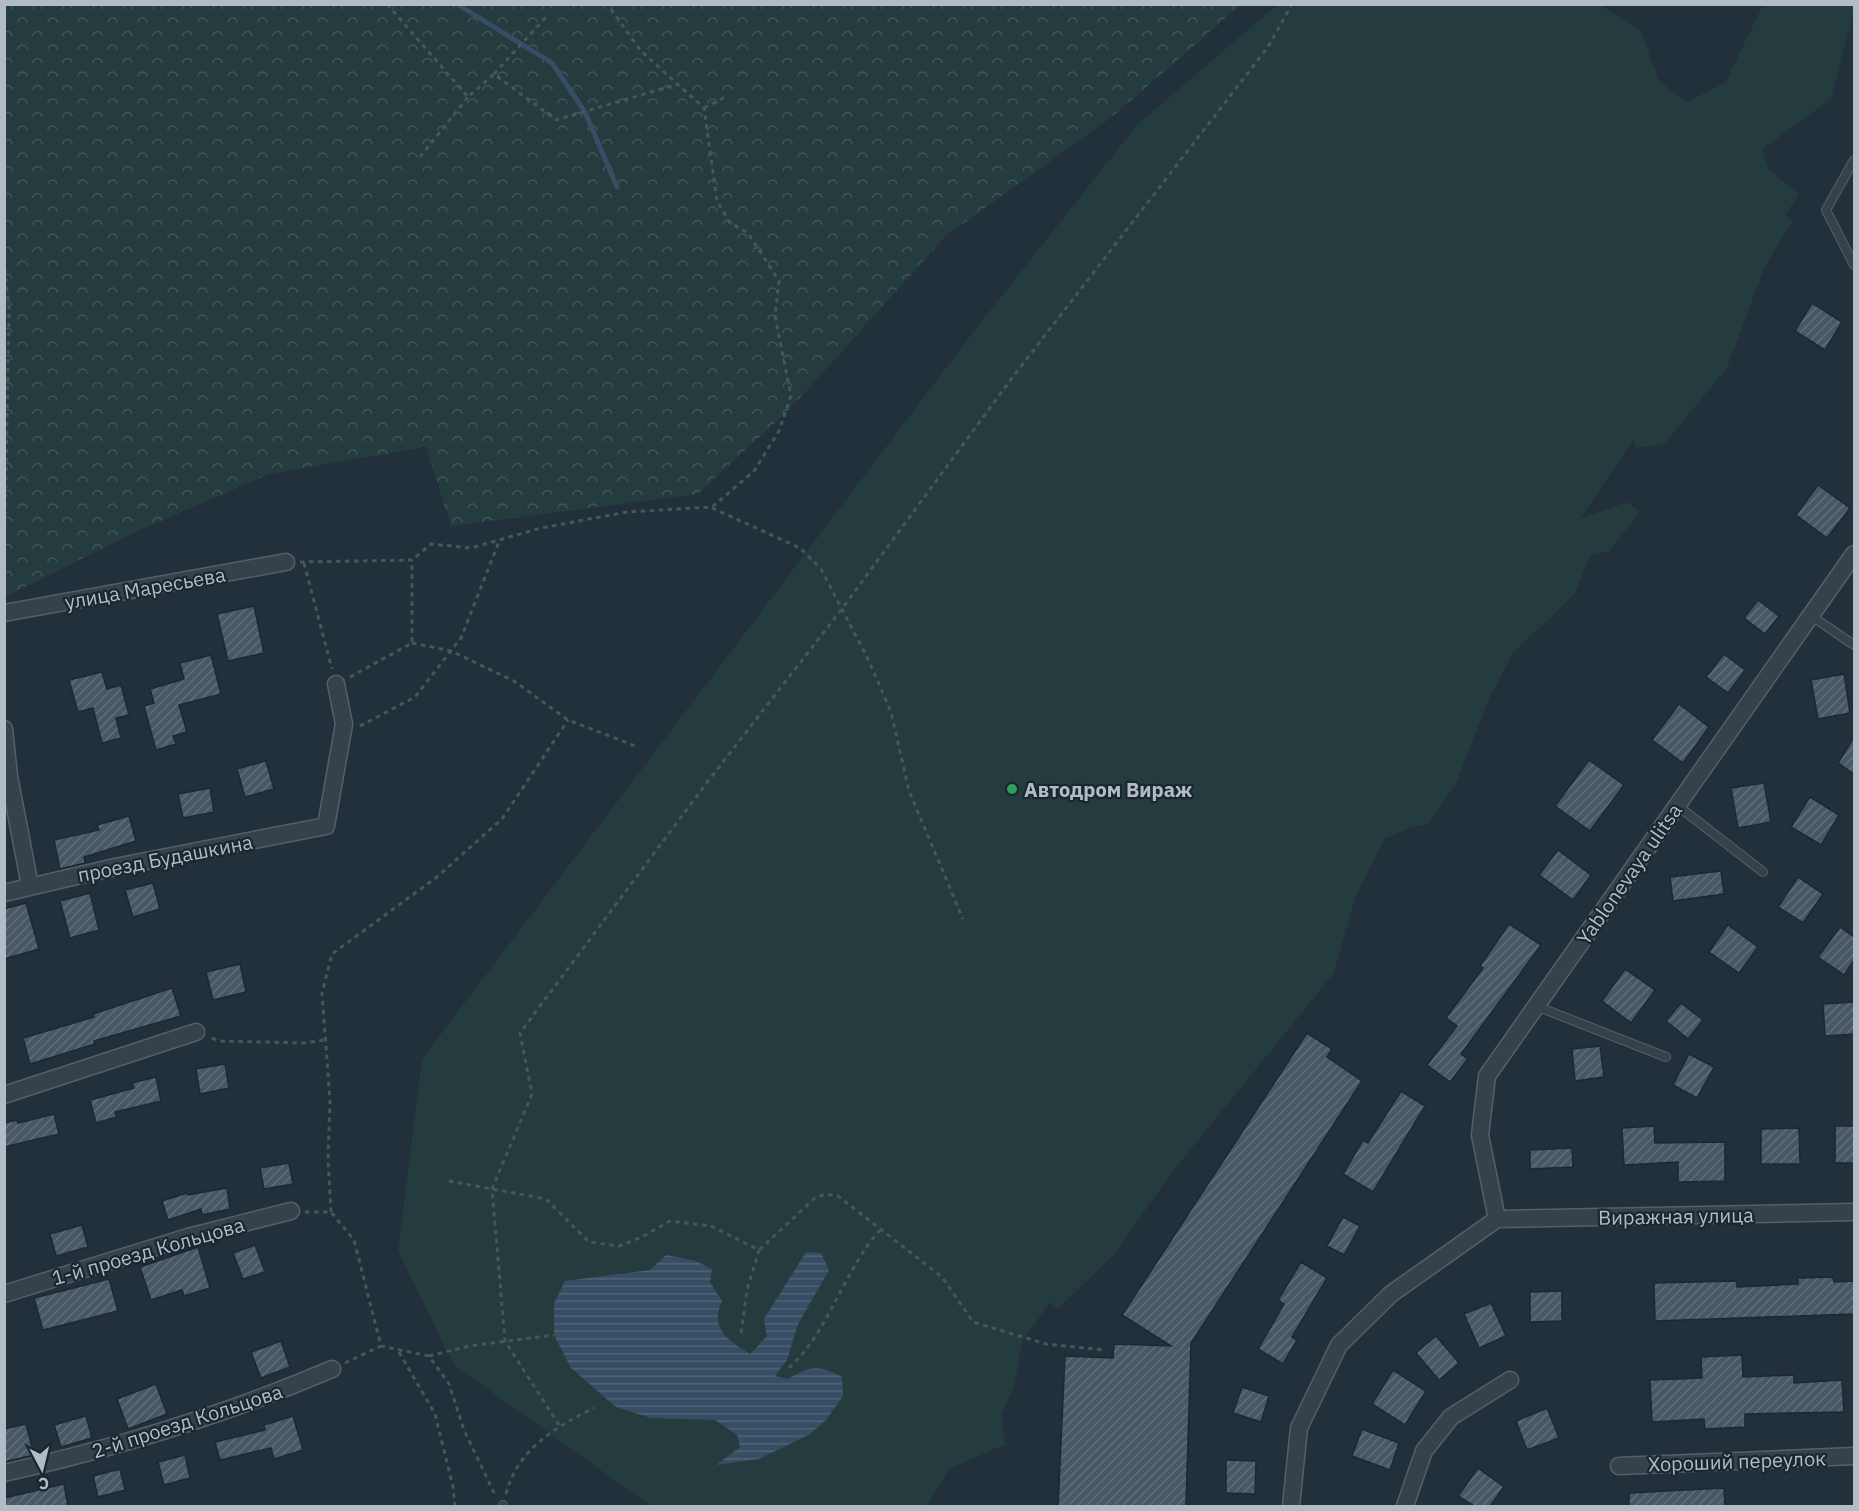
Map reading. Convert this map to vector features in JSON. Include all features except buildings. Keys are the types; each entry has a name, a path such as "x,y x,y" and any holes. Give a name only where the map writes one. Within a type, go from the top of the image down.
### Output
{"street":[{"name":"Yablonevaya ulitsa","path":"1497,1219 1480,1135 1487,1076 1854,554"},
{"name":"улица Маресьева","path":"4,613 286,562"},
{"path":"336,684 343,729"},
{"path":"4,729 9,776 30,886"},
{"name":"проезд Будашкина","path":"4,893 326,826 343,729"},
{"path":"4,1095 196,1032"},
{"name":"1-й проезд Кольцова","path":"4,1294 188,1236 291,1211"},
{"name":"Виражная улица","path":"1497,1219 1854,1212"},
{"path":"1291,1506 1299,1428 1339,1345 1391,1294 1497,1219"},
{"name":"2-й проезд Кольцова","path":"4,1473 84,1455 268,1397 332,1369"},
{"path":"1405,1506 1424,1451 1450,1417 1510,1380"},
{"name":"Хороший переулок","path":"1619,1466 1854,1456"}],"lane":[{"path":"1854,160 1826,210 1854,265"},
{"path":"1810,615 1854,645"},
{"path":"1677,806 1763,872"},
{"path":"1535,1006 1666,1057"}],"path":[{"path":"387,4 468,98"},
{"path":"607,4 641,51 704,108 717,201 730,223 748,233 778,281 776,316 791,396 779,431 754,471 712,507"},
{"path":"559,1425 505,1341 492,1189 532,1094 520,1033 702,789 841,610 1012,378 1268,47 1292,4"},
{"path":"420,158 468,98 494,74 548,15"},
{"path":"494,74 556,120 678,84"},
{"path":"704,108 727,96"},
{"path":"4,260 9,309 6,580 4,587"},
{"path":"4,312 9,309"},
{"path":"286,562 412,560 431,544 471,548 541,528 627,512 712,507 800,548 821,569 869,661 891,712 909,791 963,919"},
{"path":"343,729 367,724 415,697 461,638 501,539"},
{"path":"412,560 412,643"},
{"path":"304,562 336,684 412,643 452,651 514,681 568,720 638,747"},
{"path":"381,1346 354,1240 331,1212 328,1159 330,1101 322,993 332,954 437,877 502,819 568,720"},
{"path":"196,1032 219,1041 304,1043 325,1040"},
{"path":"449,1180 546,1199 589,1242 619,1246 642,1237 670,1221 711,1226 759,1250"},
{"path":"741,1334 747,1290 759,1250 815,1198 826,1194 838,1196 942,1277 973,1322 1046,1344 1104,1350"},
{"path":"291,1211 331,1212"},
{"path":"789,1368 809,1350 863,1250 879,1230"},
{"path":"332,1369 381,1346 399,1352 429,1356 469,1346 554,1335"},
{"path":"399,1352 435,1414 453,1487 455,1506"},
{"path":"429,1356 449,1384 477,1462 493,1493 503,1506"},
{"path":"503,1506 511,1474 533,1447 559,1425 594,1408"}],"green space":[{"path":"5,4 1241,5 1113,116 946,236 790,409 698,494 451,526 426,447 269,474 131,534 5,597"},
{"name":"Автодром Вираж","path":"1277,5 1600,5 1641,31 1659,81 1686,102 1725,83 1763,5 1854,5 1854,11 1831,99 1762,149 1769,170 1799,194 1785,215 1792,221 1765,266 1727,368 1664,444 1636,448 1633,440 1580,519 1627,502 1640,512 1609,551 1590,555 1575,594 1513,653 1488,701 1456,784 1428,824 1409,828 1384,839 1355,897 1334,973 1170,1175 1115,1253 1058,1309 1050,1302 1022,1342 1014,1387 1001,1415 1006,1444 949,1469 927,1506 651,1506 454,1365 398,1251 422,1059 974,331 1137,125"}],"water":[{"path":"806,1252 821,1253 829,1270 798,1324 787,1360 775,1376 788,1379 802,1371 821,1368 842,1377 843,1396 826,1420 810,1434 759,1459 716,1465 740,1447 737,1435 715,1420 651,1418 616,1407 571,1368 554,1335 554,1303 565,1281 650,1270 666,1255 696,1261 712,1269 710,1282 722,1301 718,1319 720,1327 728,1339 750,1354 767,1336 764,1319"}],"waterway":[{"path":"457,4 552,63 585,112 617,187"}],"place":[{"name":"Автодром Вираж","path":"1012,789"}]}
